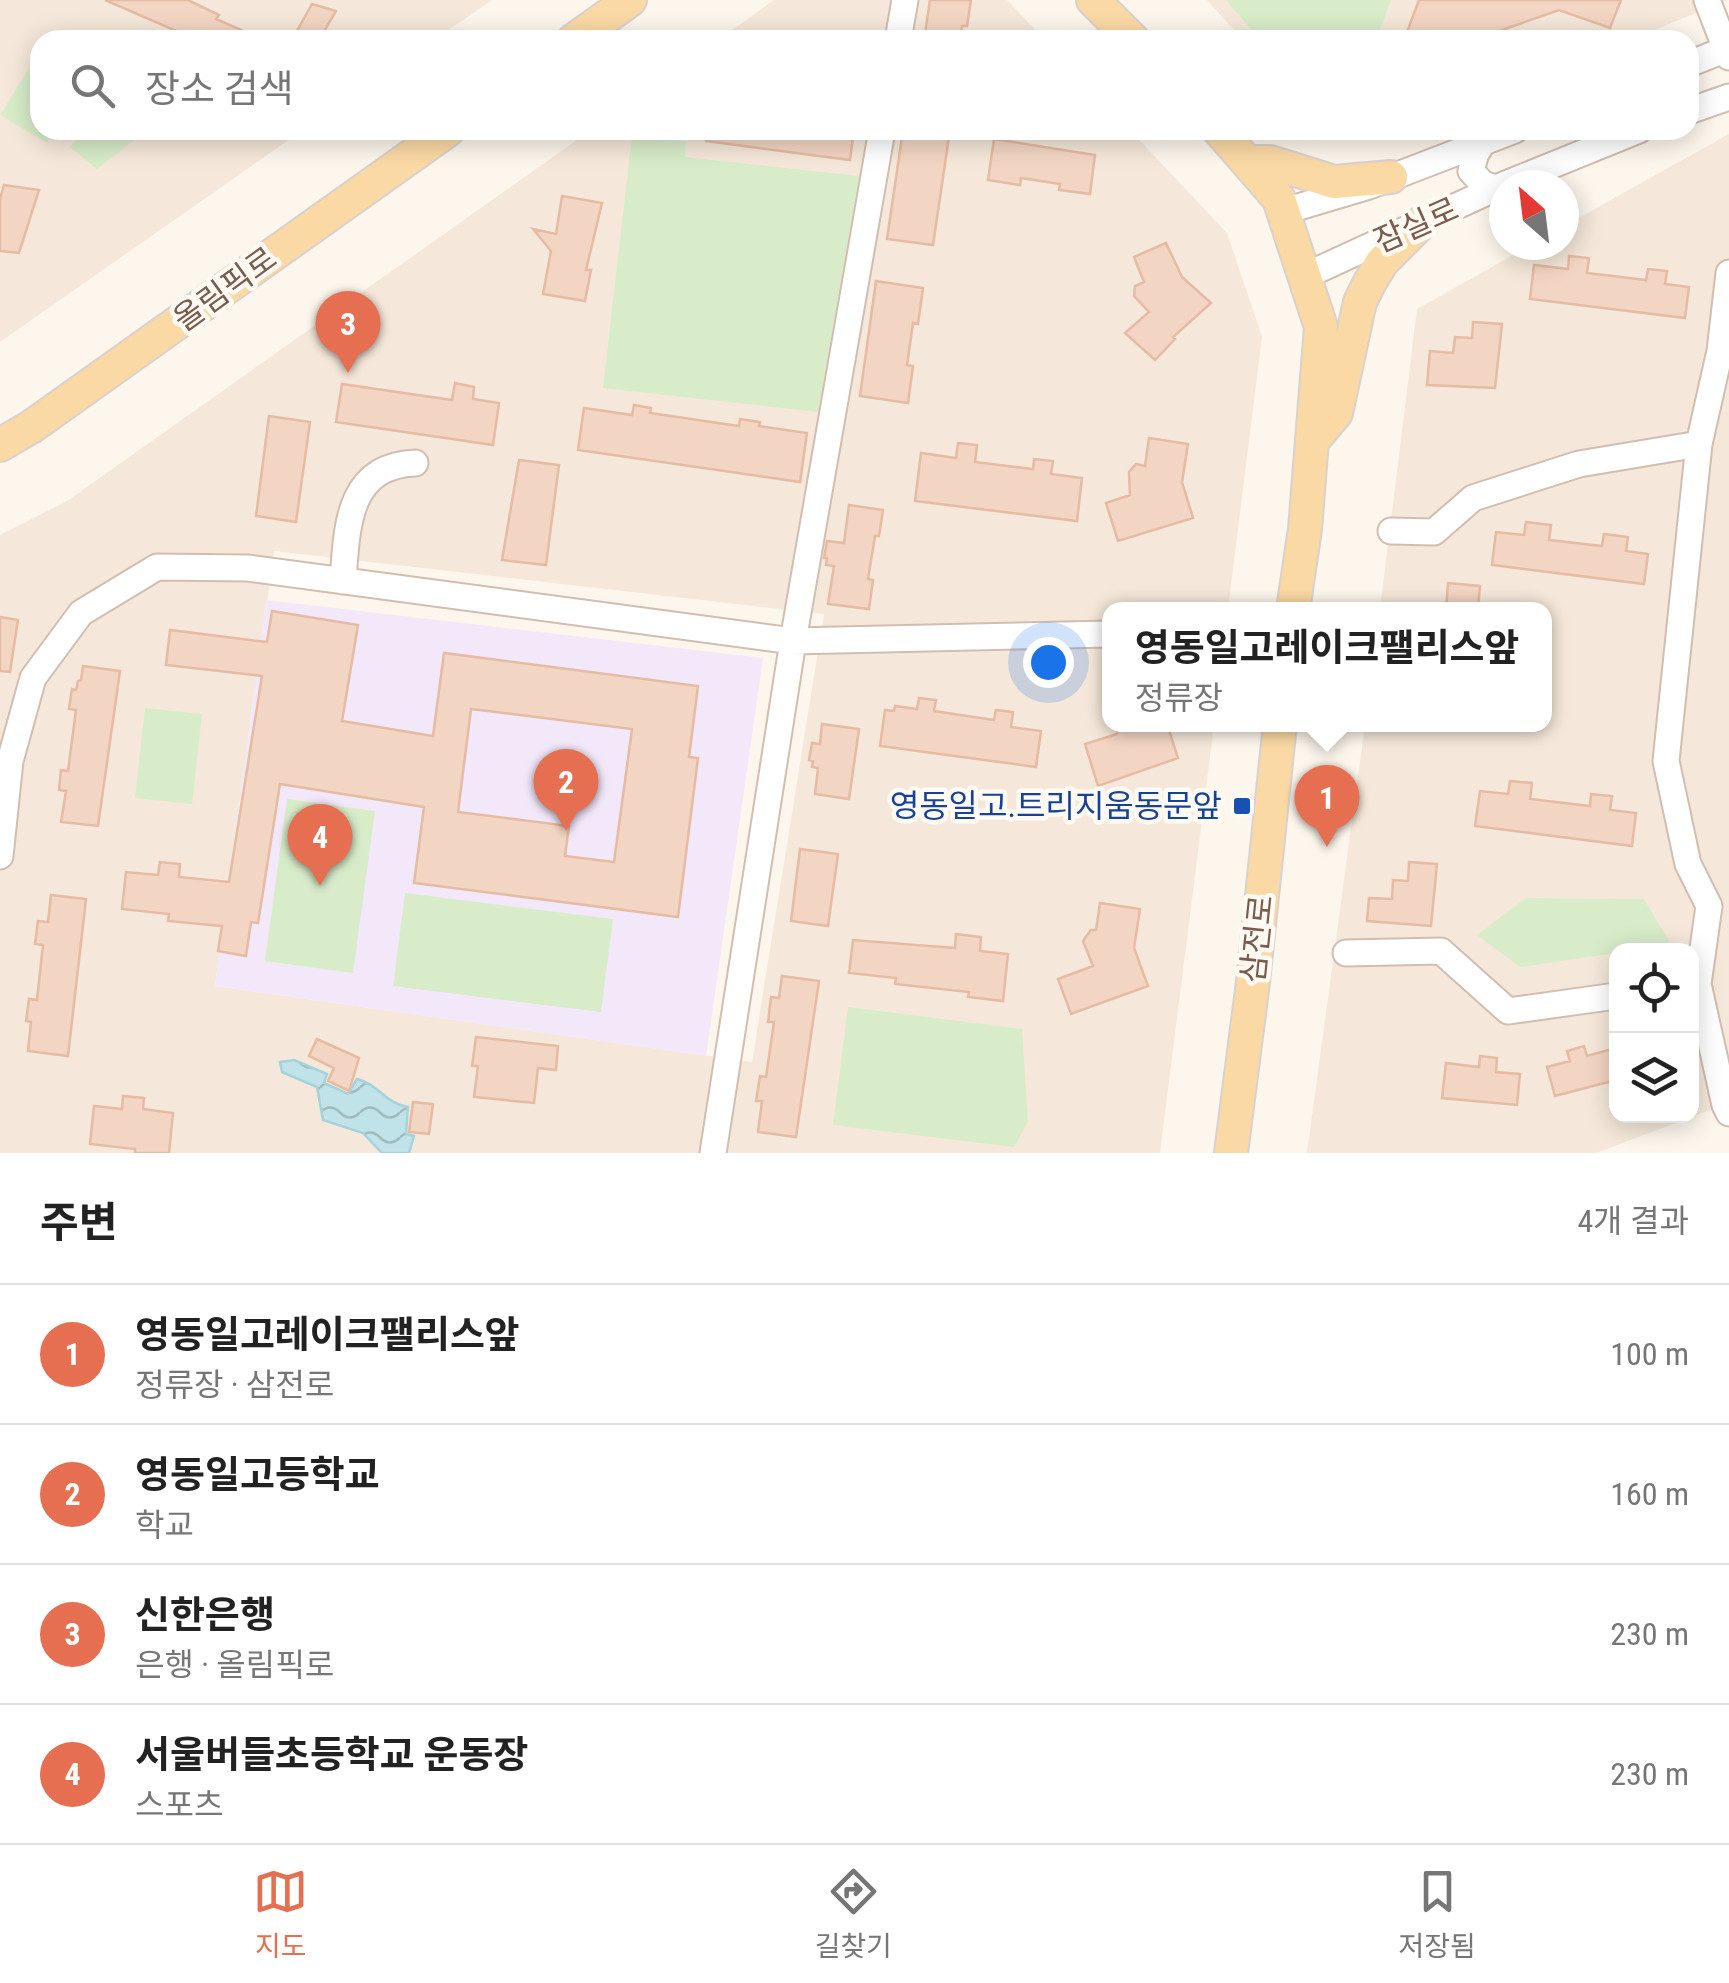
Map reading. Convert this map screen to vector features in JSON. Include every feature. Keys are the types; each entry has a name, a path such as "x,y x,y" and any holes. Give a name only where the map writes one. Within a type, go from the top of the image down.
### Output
{"main road":[{"path":"588,30 630,0"},
{"path":"1093,0 1123,30"},
{"name":"올림픽로","path":"0,445 31,428 434,140"},
{"path":"1228,140 1279,199 1321,327 1305,530 1293,602"},
{"path":"1248,162 1270,162 1334,182 1391,178"},
{"path":"1312,442 1336,413 1360,302 1382,262 1420,224"},
{"name":"삼전로","path":"1231,1153 1279,732"}],"street":[{"path":"900,30 905,0"},
{"path":"1699,61 1728,52 1707,0"},
{"path":"1699,108 1729,96"},
{"path":"713,1153 792,641 880,140"},
{"path":"1486,140 1470,171 1489,186"},
{"name":"잠실로","path":"1285,212 1391,178 1486,140"},
{"name":"잠실로","path":"1540,170 1614,140"},
{"name":"잠실로","path":"1305,276 1489,191"},
{"path":"1699,962 1709,906 1688,864 1666,761 1699,444 1724,344 1729,273"},
{"path":"1390,532 1434,532 1473,498 1579,464 1699,444"},
{"path":"342,580 347,529 364,484 393,464 415,463"},
{"path":"0,856 10,761 10,718 33,678 82,613 157,567 248,568 792,641 1102,634"},
{"path":"1346,953 1440,951 1508,1012 1609,997"},
{"path":"1699,1001 1729,1113"}],"shaded area":[{"path":"0,0 492,0 448,30 30,30 30,140 289,140 0,342"},
{"path":"774,0 1007,0 1036,30 732,30"},
{"path":"1207,0 1728,0 1654,30 1234,30"},
{"path":"1729,134 1729,1113 1724,1105 1699,1114 1699,943 1609,943 1609,1123 1676,1123 1596,1153 1307,1153 1364,732 1552,732 1552,602 1381,602 1417,309 1504,260 1579,260 1579,218"},
{"path":"577,140 1139,140 1227,233 1262,337 1229,602 1102,602 1102,732 1213,732 1160,1153 0,1153 0,535 67,501","holes":["274,551 824,614 752,1062 215,986"]},
{"path":"266,600 763,658 706,1056 215,986"}],"green space":[{"path":"1226,0 1391,0 1380,30 1252,30"},
{"path":"30,67 30,133 0,115"},
{"path":"76,140 134,140 97,169 70,147"},
{"path":"632,140 686,142 685,157 859,176 818,412 603,388"},
{"path":"145,708 202,714 192,804 135,798"},
{"path":"287,799 375,811 353,973 265,961"},
{"path":"405,893 613,919 601,1012 393,986"},
{"path":"1526,898 1644,899 1670,943 1609,943 1609,954 1520,967 1477,935"},
{"path":"848,1007 1022,1029 1028,1122 1014,1147 833,1125"}],"water":[{"path":"294,1060 327,1074 324,1083 348,1094 357,1079 408,1107 406,1134 414,1136 409,1153 382,1153 363,1133 323,1120 317,1087 282,1072 280,1062"}],"building":[{"path":"105,0 188,0 241,30 174,30"},
{"path":"930,0 971,0 967,26 962,26 962,30 926,30"},
{"path":"1419,0 1621,0 1610,28 1559,10 1502,30 1408,30"},
{"path":"312,4 336,11 325,30 298,30"},
{"path":"706,140 853,140 850,160"},
{"path":"902,140 949,140 933,245 887,239"},
{"path":"994,140 1095,155 1090,194 1059,190 1060,184 1021,178 1020,185 988,180"},
{"path":"4,185 39,190 19,253 0,251 0,199"},
{"path":"562,196 602,203 586,270 591,270 585,301 543,294 551,251 533,229 556,234"},
{"path":"1166,243 1182,277 1211,303 1173,337 1155,360 1125,333 1149,312 1134,296 1135,286 1144,282 1134,257"},
{"path":"1579,257 1589,258 1587,273 1646,280 1648,269 1667,271 1665,284 1689,287 1685,318 1530,299 1534,265 1568,269 1569,260"},
{"path":"876,281 923,288 907,365 913,366 908,403 860,396"},
{"path":"1473,322 1502,324 1495,388 1427,385 1430,351 1453,353 1455,337 1472,338"},
{"path":"455,383 474,387 473,399 499,403 493,445 336,422 342,384 452,400"},
{"path":"634,405 651,408 650,413 739,426 740,419 807,433 800,482 578,450 584,408 632,415"},
{"path":"269,416 310,422 296,522 256,516"},
{"path":"1149,438 1188,444 1182,482 1193,518 1118,541 1106,503 1130,495 1129,472 1136,464 1145,466"},
{"path":"958,443 977,445 975,462 1033,469 1034,459 1053,461 1051,474 1082,478 1077,521 915,501 921,453 956,458"},
{"path":"519,460 559,465 546,565 502,560"},
{"path":"849,505 883,510 868,579 873,580 869,609 828,604 834,566 826,565 824,558 827,541 844,543"},
{"path":"1526,522 1551,525 1549,540 1602,546 1604,534 1628,537 1626,551 1648,554 1644,584 1492,565 1496,532 1524,535"},
{"path":"1448,583 1480,586 1479,602 1447,602"},
{"path":"272,611 358,625 342,721 433,736 444,653 698,686 689,757 698,758 678,917 414,883 424,807 280,784 258,923 251,922 246,956 218,951 222,926 168,921 169,914 122,909 126,872 158,875 160,862 180,864 179,877 229,882 262,676 166,665 170,630 267,642","holes":["471,709 632,729 614,862 565,856 569,826 458,812"]},
{"path":"0,617 18,620 10,672 0,671"},
{"path":"83,666 120,671 98,826 61,822 66,791 59,790 61,770 68,771 76,710 69,709 72,689 76,690 81,680"},
{"path":"919,698 936,700 934,711 994,720 996,710 1013,712 1011,727 1041,731 1036,767 880,746 885,710 894,711 895,706 917,709"},
{"path":"822,724 859,729 849,799 815,794 818,768 812,767 813,761 809,760 812,743 820,744"},
{"path":"1170,732 1178,758 1098,786 1085,744 1117,734"},
{"path":"1510,781 1532,783 1530,799 1590,806 1591,794 1612,796 1610,810 1636,813 1632,846 1475,826 1480,791 1508,794"},
{"path":"800,849 838,854 828,926 791,921"},
{"path":"1409,862 1437,864 1431,926 1367,921 1369,898 1392,899 1393,880 1408,881"},
{"path":"51,895 86,899 68,1056 28,1051 29,999 37,1000 43,945 35,944 38,921 48,922"},
{"path":"1100,903 1140,909 1134,948 1148,986 1071,1014 1058,979 1093,966 1083,941 1091,930 1096,930"},
{"path":"956,934 981,937 980,951 1008,954 1003,1001 968,997 969,992 895,984 896,978 849,973 853,940 955,948"},
{"path":"782,976 819,981 796,1137 758,1132 762,1101 756,1101 760,1076 766,1077 774,1022 768,1022 771,997 779,998"},
{"path":"476,1037 558,1046 556,1070 538,1068 534,1103 474,1097 478,1066 472,1066"},
{"path":"317,1039 359,1058 349,1091 328,1081 334,1068 309,1056"},
{"path":"1584,1046 1587,1056 1609,1050 1609,1082 1555,1096 1547,1067 1570,1061 1567,1051"},
{"path":"1480,1056 1497,1058 1496,1072 1520,1074 1517,1105 1442,1098 1446,1063 1479,1067"},
{"path":"123,1096 144,1098 143,1109 173,1113 169,1153 135,1153 135,1149 90,1144 94,1106 122,1109"},
{"path":"413,1102 433,1104 429,1134 409,1132"}],"place":[{"name":"신한은행","path":"348,373"},
{"name":"영동일고.트리지움동문앞","path":"1242,806"},
{"name":"영동일고등학교","path":"566,831"},
{"name":"영동일고레이크팰리스앞","path":"1327,847"},
{"name":"서울버들초등학교 운동장","path":"320,886"}]}
